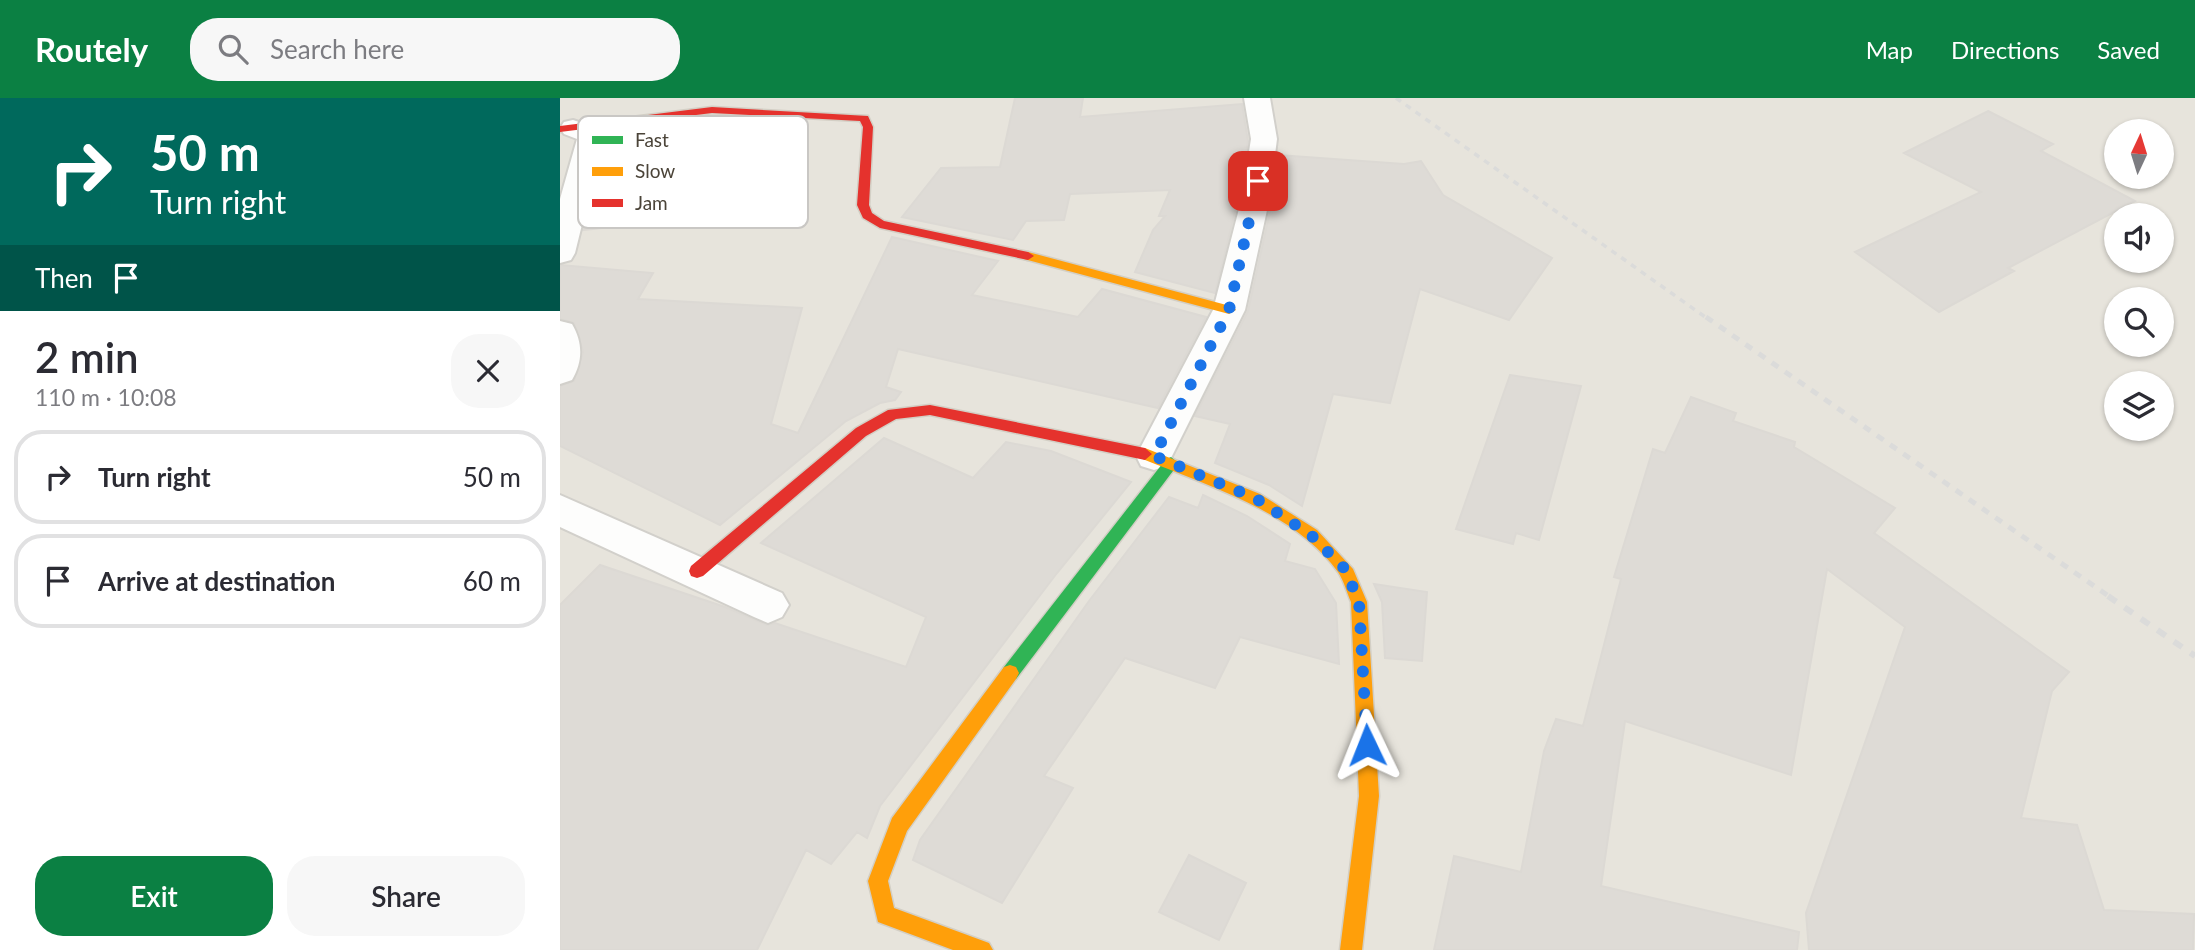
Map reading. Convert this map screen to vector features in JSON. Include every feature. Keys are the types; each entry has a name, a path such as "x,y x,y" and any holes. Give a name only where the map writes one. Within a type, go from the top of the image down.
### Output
{"street":[{"path":"953,946 885,915 878,881 900,825 1163,459 1229,310 1255,201 1264,139 1257,98"},
{"path":"664,116 712,110 850,115 864,118 868,127 863,205 867,215 880,224 982,244 1229,310"},
{"path":"560,253 578,184"},
{"path":"560,332 565,345 560,372"},
{"path":"697,571 861,432 892,414 930,410 1163,459 1255,498 1311,535 1345,569 1359,602 1368,796 1351,950"},
{"path":"560,510 768,605"}],"shaded area":[{"path":"560,98 2195,98 2195,950 560,950"}],"building":[{"path":"1015,98 1083,98 1080,117 1242,104 1248,141 1238,200 1215,293 1135,272 1153,230 1165,216 1159,216 1170,190 1070,194 1064,220 1026,221 1013,240 902,217 941,168 1000,167"},
{"path":"1988,111 2053,144 2041,151 2104,185 2104,189 2112,189 2135,201 2104,203 2104,217 2008,268 2014,271 1939,312 1855,252 1981,192 1904,153"},
{"path":"1278,155 1404,164 1421,161 1443,195 1552,258 1509,320 1420,289 1390,403 1333,394 1302,506 1269,485 1215,463 1230,424 1195,416 1248,311 1272,202"},
{"path":"892,237 998,261 972,295 1078,317 1102,289 1206,317 1158,408 898,349 886,387 901,392 895,400 880,403 846,421 720,525 560,446 560,386 574,381 583,352 574,323 560,319 560,265 653,273 638,299 802,308 771,424 798,433"},
{"path":"1510,375 1581,386 1539,540 1516,533 1513,544 1456,529"},
{"path":"1691,397 1736,413 1733,421 1795,442 1794,447 1895,508 1874,533 2069,672 2052,691 2021,818 2077,825 2104,910 2194,914 2193,950 1809,950 1806,913 1905,627 1827,569 1791,775 1625,721 1601,886 1799,932 1797,950 1434,950 1454,856 1521,872 1544,751 1556,719 1583,726 1621,579 1614,577 1653,449 1665,453"},
{"path":"884,438 973,478 1006,442 1051,451 1131,482 1057,573 880,806 867,838 857,832 831,864 806,850 757,950 560,950 560,605 600,565 725,607 767,625 775,623 906,667 926,617 761,543"},
{"path":"1203,495 1247,516 1290,544 1285,561 1315,569 1336,603 1339,664 1240,637 1215,688 1125,658 1044,776 1073,788 1002,903 913,860 920,840 1089,601 1169,497 1198,508"},
{"path":"1374,584 1427,592 1422,661 1385,658 1382,602"},
{"path":"1189,855 1246,883 1219,940 1159,912"}],"railway":[{"path":"1396,98 1708,319"},
{"path":"1706,317 2110,597"},
{"path":"2108,596 2195,656"}],"traffic: fast":[{"path":"1010,673 1171,463"}],"traffic: slow":[{"path":"1028,256 1229,310"},
{"path":"1145,454 1255,498 1311,535 1345,569 1359,602 1369,796 1351,950"},
{"path":"982,950 885,915 878,881 899,825 1010,673"}],"traffic: jam":[{"path":"664,116 712,110 864,118 868,127 863,205 867,215 880,224 1028,256"},
{"path":"560,129 578,127"},
{"path":"697,571 861,432 893,414 930,410 1145,454"}],"route":[{"path":"1258,181 1229,310 1154,456 1255,498 1311,535 1345,569 1359,602 1367,745"}]}
